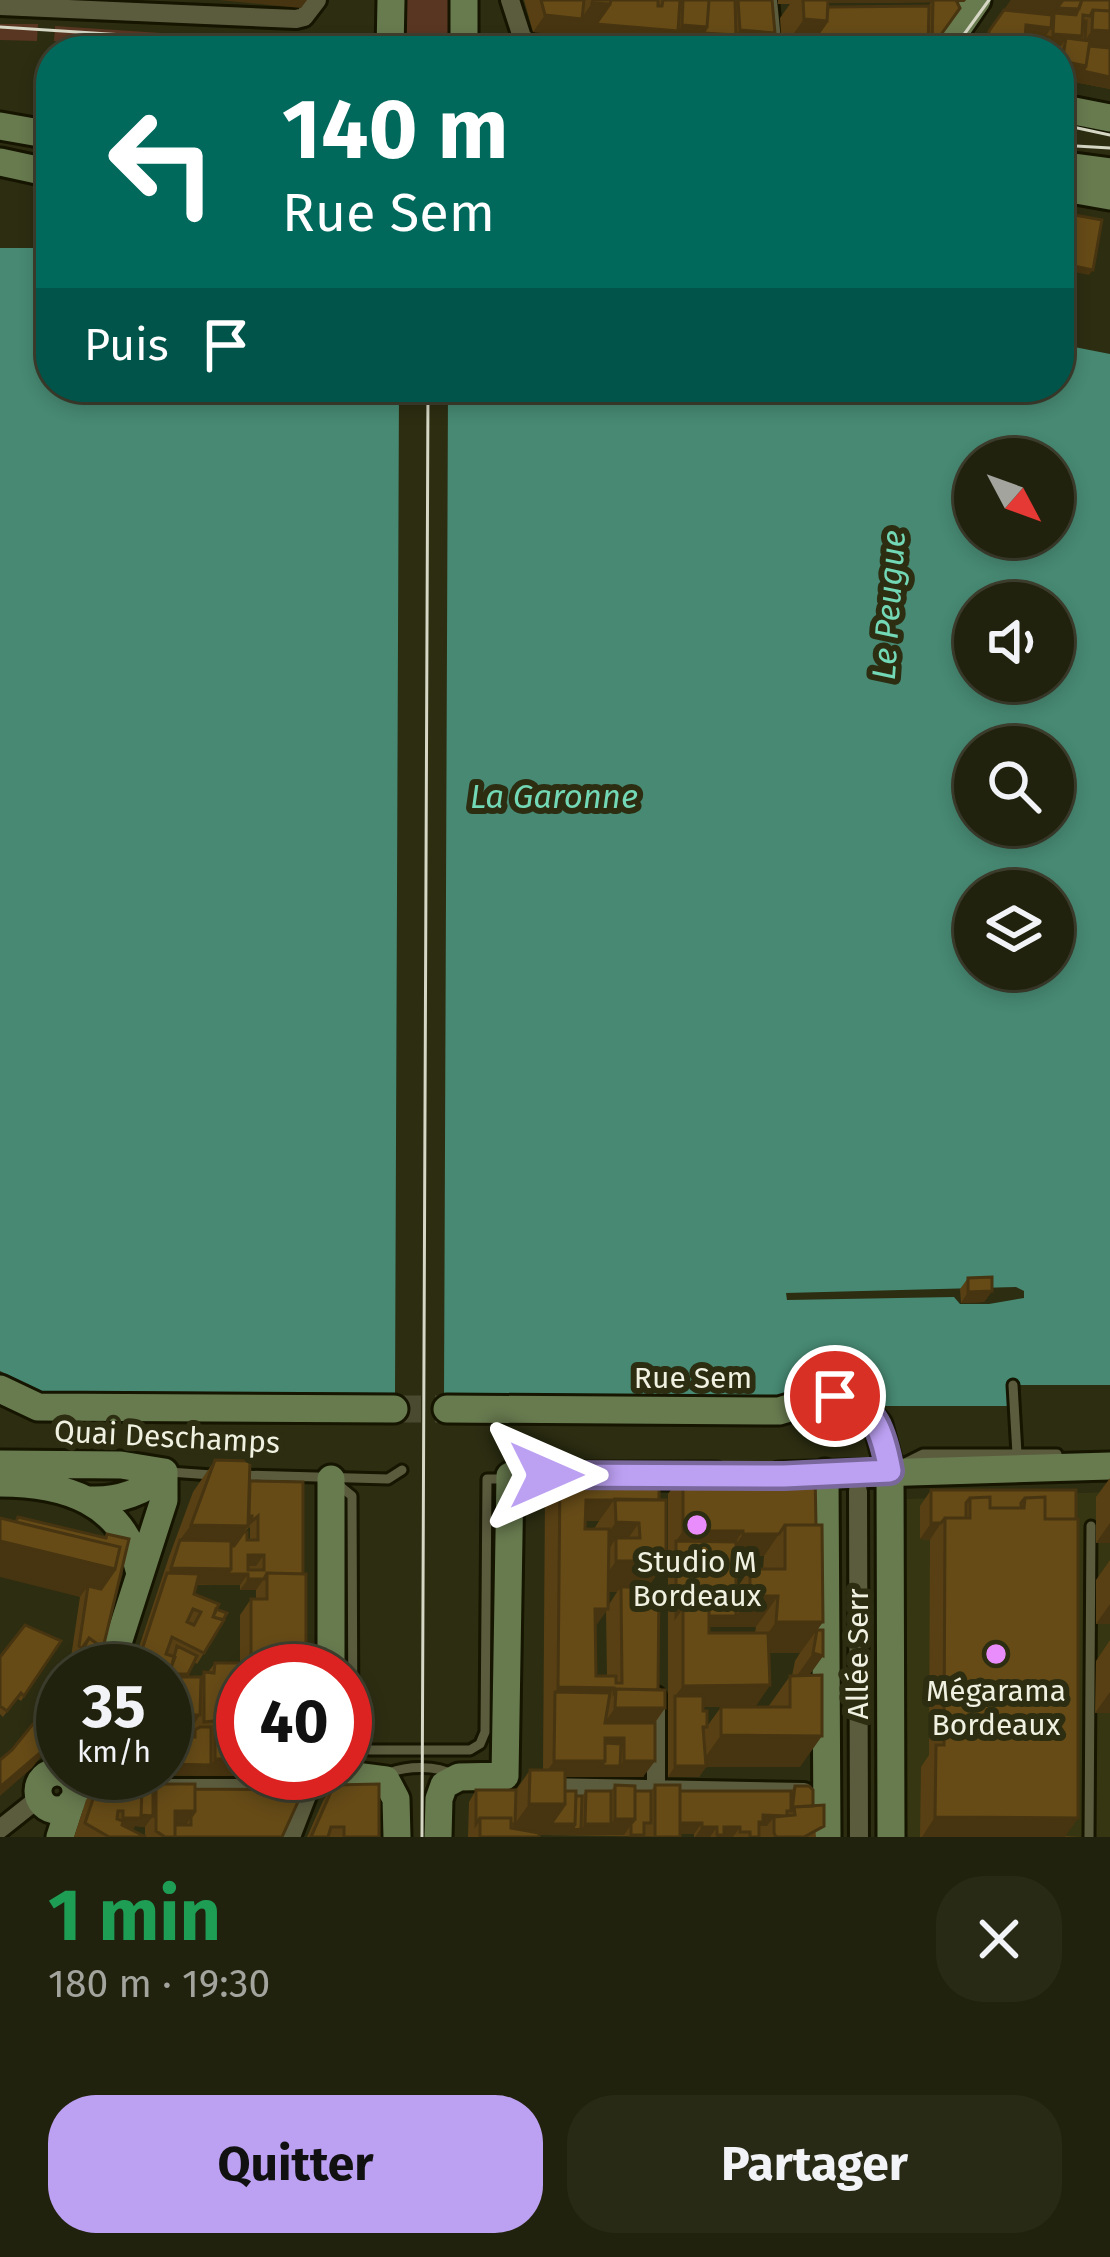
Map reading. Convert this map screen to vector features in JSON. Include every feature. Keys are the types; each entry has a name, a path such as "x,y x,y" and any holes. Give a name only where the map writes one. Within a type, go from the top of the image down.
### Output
{"street":[{"path":"0,6 186,6 304,17 317,0"},
{"path":"390,36 391,0"},
{"path":"464,0 464,36"},
{"path":"511,0 523,36"},
{"path":"951,36 966,9"},
{"path":"1074,52 1110,54"},
{"path":"1074,111 1110,118"},
{"path":"0,116 36,119"},
{"path":"0,126 36,132"},
{"path":"0,152 36,156"},
{"path":"0,162 36,170"},
{"path":"1074,167 1110,172"},
{"path":"1074,190 1110,196"},
{"path":"0,1389 38,1407 394,1409"},
{"name":"Rue Sem","path":"447,1409 778,1411 826,1397 845,1397 878,1425 890,1471"},
{"name":"Quai Deschamps","path":"0,1464 121,1465 164,1472"},
{"path":"505,1776 507,1479 513,1474 658,1484 825,1473 1110,1466"},
{"path":"890,1471 923,1484 1110,1484"},
{"name":"Allée Serr","path":"890,1471 891,1837"},
{"path":"92,1500 121,1498 155,1482 164,1472"},
{"path":"118,1644 164,1500 164,1472"},
{"name":"Allée Serr","path":"825,1473 827,1837"},
{"path":"331,1479 331,1644"},
{"name":"Quai Deschamps","path":"0,1484 58,1488 92,1500"},
{"name":"Allée Serr","path":"858,1491 859,1837"},
{"path":"92,1500 118,1522 140,1574"},
{"path":"656,1665 656,1787"},
{"path":"438,1837 440,1790 459,1777 505,1776 537,1787 827,1792"},
{"path":"372,1777 386,1780 394,1791 397,1837"},
{"path":"0,1829 40,1800"},
{"path":"48,1837 57,1800"},
{"path":"60,1800 60,1837"},
{"path":"291,1837 312,1800"}],"lane":[{"path":"1013,1385 1017,1454"},
{"path":"890,1471 922,1454 1110,1455"},
{"name":"Quai Deschamps","path":"164,1472 388,1479 402,1471"},
{"path":"331,1479 352,1496 351,1733 357,1744 379,1750 470,1750 483,1739 487,1479 507,1479"},
{"path":"1089,1837 1091,1526"},
{"path":"378,1777 423,1768 443,1769 459,1777"}],"shaded area":[{"path":"403,0 448,0 448,36 402,35"},
{"path":"0,24 38,24 36,41 0,40"},
{"path":"55,26 206,36 54,36"},
{"path":"1110,1492 1110,1837 902,1837 907,1499"}],"water":[{"path":"0,248 36,248 36,402 1074,402 1074,347 1110,354 1110,1385 1008,1385 1007,1406 883,1406 856,1386 833,1381 778,1395 41,1391 0,1371"}],"pier":[{"path":"399,402 448,402 444,1398 395,1399"},
{"path":"1016,1287 1024,1291 1024,1298 989,1304 960,1304 954,1297 787,1300 786,1293"}],"building":[{"path":"541,0 584,0 582,19 545,15"},
{"path":"611,0 658,0 662,6 663,0 680,0 678,31 596,24"},
{"path":"683,0 709,0 707,27 682,25"},
{"path":"709,0 735,0 736,35 703,33"},
{"path":"738,0 772,0 775,33 740,30"},
{"path":"803,0 828,0 827,21 804,19"},
{"path":"933,0 956,0 960,8 940,36 932,36"},
{"path":"1063,0 1082,0 1079,9 1057,8"},
{"path":"1082,0 1110,0 1110,11 1083,15 1082,36 1053,34 1054,13 1076,15"},
{"path":"929,6 928,36 816,36 827,21 828,7"},
{"path":"1004,10 1052,15 1051,28 1026,25 1025,36 989,36"},
{"path":"1093,10 1110,11 1110,31 1092,30"},
{"path":"1074,39 1090,41 1086,66 1074,64"},
{"path":"1089,46 1110,48 1110,77 1083,71"},
{"path":"1074,215 1102,220 1093,270 1074,266"},
{"path":"992,1277 992,1291 968,1292 968,1278"},
{"path":"215,1460 250,1461 248,1526 191,1525"},
{"path":"560,1473 659,1473 659,1500 586,1500 585,1529 609,1529 608,1609 595,1609 596,1676 616,1676 616,1683 622,1683 621,1587 659,1587 658,1690 558,1687"},
{"path":"683,1473 815,1473 816,1525 785,1525 779,1534 683,1531"},
{"path":"250,1481 303,1482 303,1574 267,1573 264,1579 248,1579 248,1574 227,1574 231,1546 244,1532 247,1540 258,1540 258,1516 251,1522","holes":["248,1555 264,1555 264,1570 248,1570"]},
{"path":"931,1490 1076,1490 1076,1519 1045,1519 1045,1497 1025,1498 1021,1508 990,1508 990,1497 970,1498 966,1518 931,1523"},
{"name":"Mégarama Bordeaux","path":"990,1497 990,1508 1024,1508 1025,1498 1045,1497 1045,1519 1078,1519 1078,1818 935,1817 936,1745 944,1745 945,1518 970,1518 970,1498"},
{"path":"615,1499 666,1500 666,1561 616,1561 616,1538 640,1538 639,1523 616,1522"},
{"path":"18,1517 129,1539 104,1644 89,1638 79,1644 88,1586 101,1589 115,1569 120,1547 16,1522"},
{"path":"0,1518 120,1547 115,1569 0,1541"},
{"path":"785,1525 822,1525 823,1622 776,1622 778,1596 750,1596 750,1569 785,1569"},
{"path":"180,1540 231,1541 231,1569 171,1568"},
{"path":"676,1541 736,1542 736,1616 709,1616 709,1605 683,1606 676,1616"},
{"path":"167,1573 199,1574 194,1594 219,1604 213,1617 224,1620 204,1653 172,1637 170,1644 144,1644","holes":["193,1609 201,1612 194,1625 187,1622"]},
{"path":"267,1573 306,1574 306,1644 251,1644 251,1599 267,1599"},
{"path":"709,1605 709,1633 768,1633 770,1685 683,1686 683,1606"},
{"path":"216,1609 227,1613 223,1620 213,1617"},
{"path":"25,1625 61,1641 36,1644 36,1678 7,1711 0,1706 0,1657"},
{"path":"817,1630 823,1630 823,1656 813,1653"},
{"path":"215,1663 216,1759 215,1721 204,1722 204,1672 214,1673"},
{"path":"822,1675 822,1736 721,1735 721,1707 790,1707 790,1676"},
{"path":"192,1677 201,1677 200,1715 192,1715"},
{"path":"616,1689 665,1690 665,1708 615,1708"},
{"path":"555,1692 610,1693 605,1723 655,1723 655,1761 624,1761 624,1738 605,1738 605,1761 554,1761"},
{"path":"675,1696 703,1696 706,1766 675,1766"},
{"path":"36,1720 36,1756 0,1787 0,1760"},
{"path":"200,1727 211,1727 211,1765 192,1765 192,1737"},
{"path":"605,1743 621,1744 620,1766 601,1766"},
{"path":"530,1770 565,1770 565,1804 529,1804"},
{"path":"195,1784 195,1811 175,1811 175,1837 156,1831 156,1800 192,1800"},
{"path":"372,1784 379,1784 379,1837 344,1837 344,1827 331,1827 328,1837 311,1837 327,1800 372,1800"},
{"path":"615,1785 635,1786 635,1819 615,1819"},
{"path":"655,1785 680,1785 680,1837 655,1837"},
{"path":"795,1786 813,1790 813,1806 792,1811"},
{"path":"195,1789 216,1789 216,1800 299,1800 282,1837 175,1837 175,1825 191,1825"},
{"path":"476,1790 516,1790 515,1824 511,1818 480,1818 476,1824"},
{"path":"565,1791 576,1791 575,1824 551,1824 565,1804"},
{"path":"586,1791 611,1791 611,1824 585,1824"},
{"path":"635,1791 651,1791 651,1823 644,1823 644,1835 631,1835"},
{"path":"680,1791 791,1791 791,1811 787,1816 763,1815 759,1837 740,1832 740,1827 724,1827 724,1835 717,1835 717,1827 680,1823"},
{"path":"576,1796 582,1796 581,1829 572,1830 575,1824"},
{"path":"93,1800 142,1800 141,1818 123,1818 123,1811 118,1811 117,1819 146,1837 109,1837 85,1823"},
{"path":"142,1800 153,1800 153,1816 141,1815"},
{"path":"824,1805 824,1826 804,1837 776,1837 774,1817 795,1815 794,1807"},
{"path":"480,1818 511,1818 511,1828 539,1833 539,1837 480,1837"}],"tunnel":[{"path":"394,1409 447,1409"}],"tram line":[{"path":"963,36 989,0"},
{"path":"0,27 139,36"},
{"path":"1074,127 1110,135"},
{"path":"1074,146 1110,148"},
{"path":"422,1837 428,402"}],"place":[{"name":"Studio M Bordeaux","path":"697,1525"},
{"name":"Mégarama Bordeaux","path":"996,1654"}],"route":[{"path":"546,1475 784,1476 890,1471 878,1425 852,1400 835,1396"}],"water label":[{"name":"Le Peugue","path":"888,605"},
{"name":"La Garonne","path":"554,796"}]}
